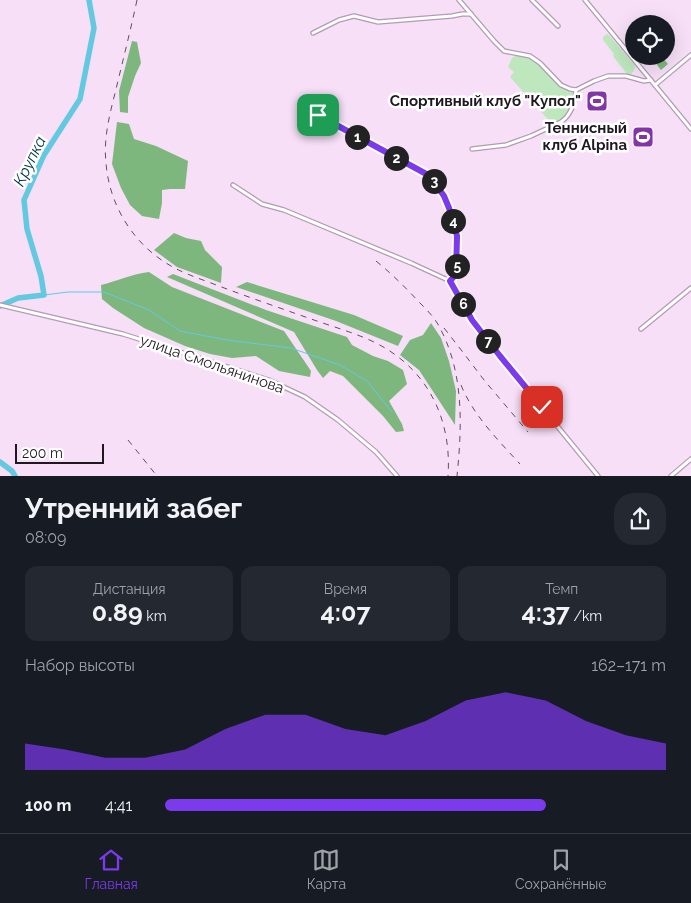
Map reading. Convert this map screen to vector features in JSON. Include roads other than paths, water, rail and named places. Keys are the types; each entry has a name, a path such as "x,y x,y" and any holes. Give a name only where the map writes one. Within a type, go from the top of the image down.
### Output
{"street":[{"path":"459,0 504,51 530,56 540,63 561,85 570,89 576,90 608,76 626,76 651,80"},
{"path":"532,0 558,26"},
{"path":"585,0 691,129"},
{"path":"313,33 339,20 354,16 378,22 471,14"},
{"path":"655,85 691,55"},
{"path":"472,149 506,145 561,122 571,109 576,90"},
{"path":"318,115 430,176 444,196 457,236 456,274 450,281"},
{"path":"233,185 262,204 284,210 450,281 472,320 598,476"},
{"path":"640,329 691,288"},
{"name":"улица Смольянинова","path":"0,305 123,334 269,380 305,397 338,420 376,452 397,476"},
{"path":"671,476 691,459"}],"waterway":[{"name":"Крупка","path":"0,306 18,298 44,295 41,276 27,229 24,200 44,155 80,99 94,28 89,0"},
{"path":"44,295 68,292 104,292 149,310 180,331 227,340 291,348 340,365 367,381 392,412"},
{"name":"Крупка","path":"0,462 12,471 15,476"}],"railway":[{"path":"137,0 110,114 105,153 108,178 117,206 124,220 142,244 153,254 177,269 237,293 359,336 393,353 422,381 432,397 446,434 448,476"},
{"path":"376,261 399,281 432,315 448,347 454,365 459,402 460,439 457,476"},
{"path":"444,328 484,380 528,432"},
{"path":"461,385 479,417 520,464"},
{"path":"128,440 157,476"}],"place":[{"name":"Спортивный клуб \"Купол\"","path":"597,101"},
{"name":"Теннисный клуб Alpina","path":"643,137"}]}
